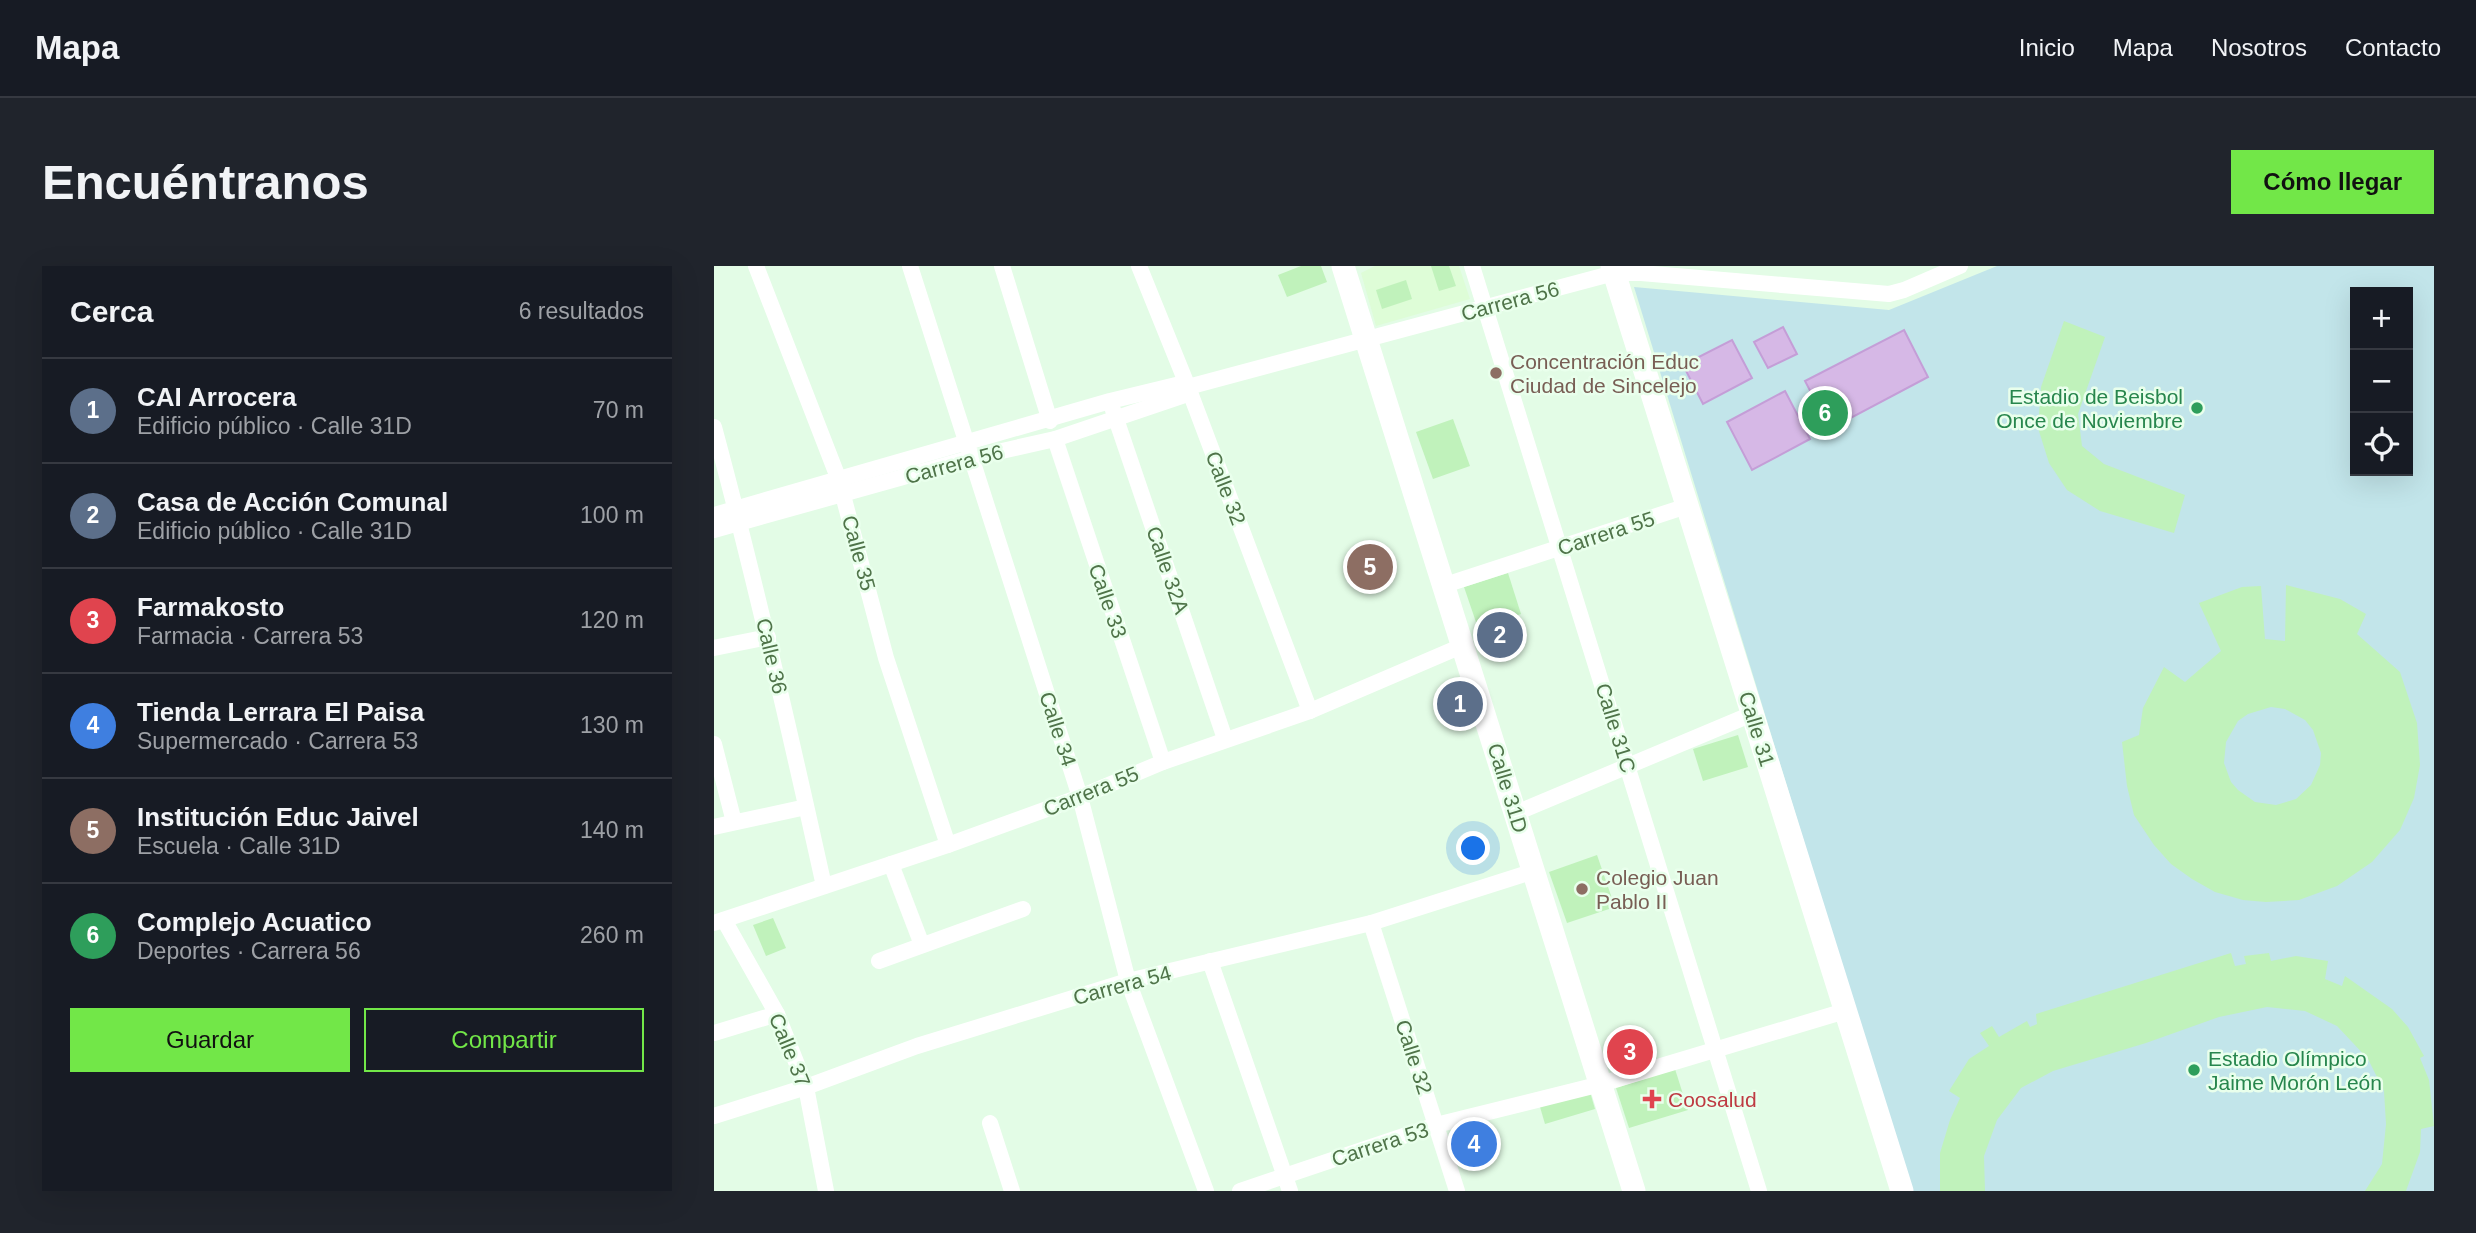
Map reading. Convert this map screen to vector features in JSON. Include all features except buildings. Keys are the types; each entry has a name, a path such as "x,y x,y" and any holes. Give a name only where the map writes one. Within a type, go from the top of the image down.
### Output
{"street":[{"name":"Calle 35","path":"755,266 841,487 886,658 948,845"},
{"name":"Calle 34","path":"910,266 1080,797 1128,981 1206,1191"},
{"path":"1002,266 1050,420"},
{"name":"Calle 32","path":"1139,266 1188,387 1310,711"},
{"name":"Calle 31D","path":"1343,266 1634,1191"},
{"name":"Calle 31C","path":"1472,266 1759,1191"},
{"name":"Carrera 56","path":"714,530 739,517 969,450 1050,420 1185,395 1188,387 1485,308 1613,270 1889,294 1960,266"},
{"name":"Calle 31","path":"1613,270 1902,1191"},
{"name":"Carrera 56","path":"969,450 1055,439 1113,408"},
{"name":"Calle 32A","path":"1113,408 1226,739"},
{"name":"Calle 36","path":"714,427 768,636 824,886"},
{"name":"Calle 33","path":"1055,439 1163,762"},
{"name":"Carrera 55","path":"1445,585 1687,506"},
{"name":"Carrera 56","path":"714,515 739,517"},
{"path":"714,648 768,636"},
{"name":"Carrera 55","path":"719,922 948,845 1080,797 1163,762 1310,711 1464,645"},
{"path":"1516,813 1752,715"},
{"path":"714,744 734,822"},
{"path":"714,827 807,807"},
{"path":"891,864 922,945"},
{"name":"Carrera 54","path":"714,1116 806,1087 916,1046 1128,981 1371,923 1534,871"},
{"path":"879,961 1023,909"},
{"name":"Calle 37","path":"719,922 777,1014 806,1087 826,1191"},
{"name":"Calle 32","path":"1371,923 1457,1191"},
{"path":"1210,961 1290,1191"},
{"name":"Carrera 53","path":"1240,1191 1436,1125 1601,1084 1845,1010"},
{"path":"714,1033 777,1014"},
{"path":"990,1123 1013,1191"}],"shaded area":[{"path":"1375,266 1459,266 1470,299 1376,326 1361,273"},
{"path":"1997,266 2434,266 2434,1191 1911,1191 1634,287 1889,310"},
{"path":"1783,327 1797,354 1768,368 1754,342"},
{"path":"1904,330 1928,377 1830,429 1805,381"},
{"path":"1732,340 1752,378 1703,404 1683,365"},
{"path":"1785,391 1810,439 1752,470 1727,422"}],"place":[{"name":"Concentración Educ Ciudad de Sincelejo","path":"1496,373"},
{"name":"Estadio de Beisbol Once de Noviembre","path":"2197,408"},
{"name":"Complejo Acuatico","path":"1825,413"},
{"name":"Institución Educ Jaivel","path":"1370,567"},
{"name":"Casa de Acción Comunal","path":"1500,635"},
{"name":"CAI Arrocera","path":"1460,704"},
{"name":"Colegio Juan Pablo II","path":"1582,889"},
{"name":"Farmakosto","path":"1630,1052"},
{"name":"Estadio Olímpico Jaime Morón León","path":"2194,1070"},
{"name":"Coosalud","path":"1652,1099"},
{"name":"Tienda Lerrara El Paisa","path":"1474,1144"}]}
